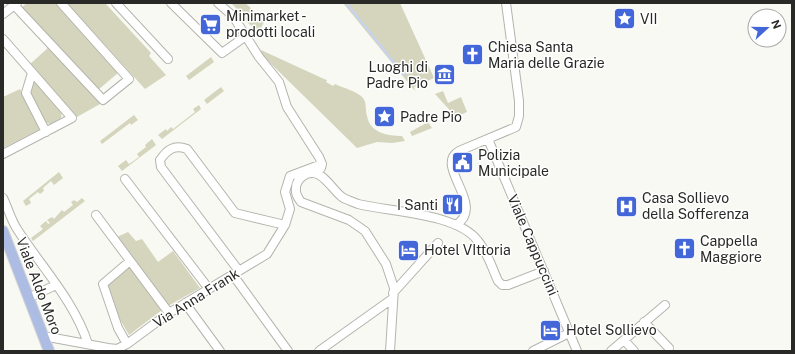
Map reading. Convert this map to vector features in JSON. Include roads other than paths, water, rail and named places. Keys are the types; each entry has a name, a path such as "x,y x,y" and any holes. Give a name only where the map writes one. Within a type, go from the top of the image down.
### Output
{"main road":[{"name":"Viale Aldo Moro","path":"3,231 49,351"}],"street":[{"path":"3,14 15,4 103,100 129,79 61,3"},
{"path":"116,3 168,59"},
{"path":"171,3 222,53 246,36"},
{"path":"218,3 233,16 259,57 279,82 287,107 322,164 319,174"},
{"path":"456,225 463,220 467,210 452,167 452,159 459,151 516,127 519,116 519,101 506,3"},
{"path":"3,39 72,118 3,154"},
{"path":"32,73 26,93 46,132"},
{"name":"Viale Cappuccini","path":"488,139 577,351"},
{"path":"285,225 235,213 187,149 182,147 173,147 165,153 160,160 160,167 236,273 288,351"},
{"name":"Via Anna Frank","path":"43,336 117,349 127,344 169,313 267,254 285,225 290,209 285,192 290,176 322,164"},
{"path":"390,351 393,296 392,278 386,264 365,231 349,220 323,212 301,202 298,199 296,188 300,178 309,173 319,174 330,183 342,197 358,204 422,214 456,225 470,233 479,242 498,282 502,285 511,284 544,271"},
{"path":"126,179 209,289"},
{"path":"3,198 16,228 56,285 83,330 88,344"},
{"path":"96,215 169,313"},
{"path":"319,351 393,296 438,243"},
{"path":"127,344 118,328 103,284 130,261"},
{"path":"28,298 56,285"},
{"path":"184,304 220,351"},
{"path":"611,351 665,305"},
{"path":"644,322 669,348"},
{"path":"533,351 570,333"},
{"path":"624,340 634,351"}],"waterway":[{"path":"346,3 404,75"}],"place":[{"name":"VII","path":"624,19"},
{"name":"Minimarket - prodotti locali","path":"211,24"},
{"name":"Chiesa Santa Maria delle Grazie","path":"472,55"},
{"name":"Luoghi di Padre Pio","path":"444,75"},
{"name":"Padre Pio","path":"385,117"},
{"name":"Polizia Municipale","path":"463,163"},
{"name":"I Santi","path":"453,205"},
{"name":"Casa Sollievo della Sofferenza","path":"626,206"},
{"name":"Cappella Maggiore","path":"684,249"},
{"name":"Hotel VIttoria","path":"408,250"},
{"name":"Hotel Sollievo","path":"551,330"}]}
